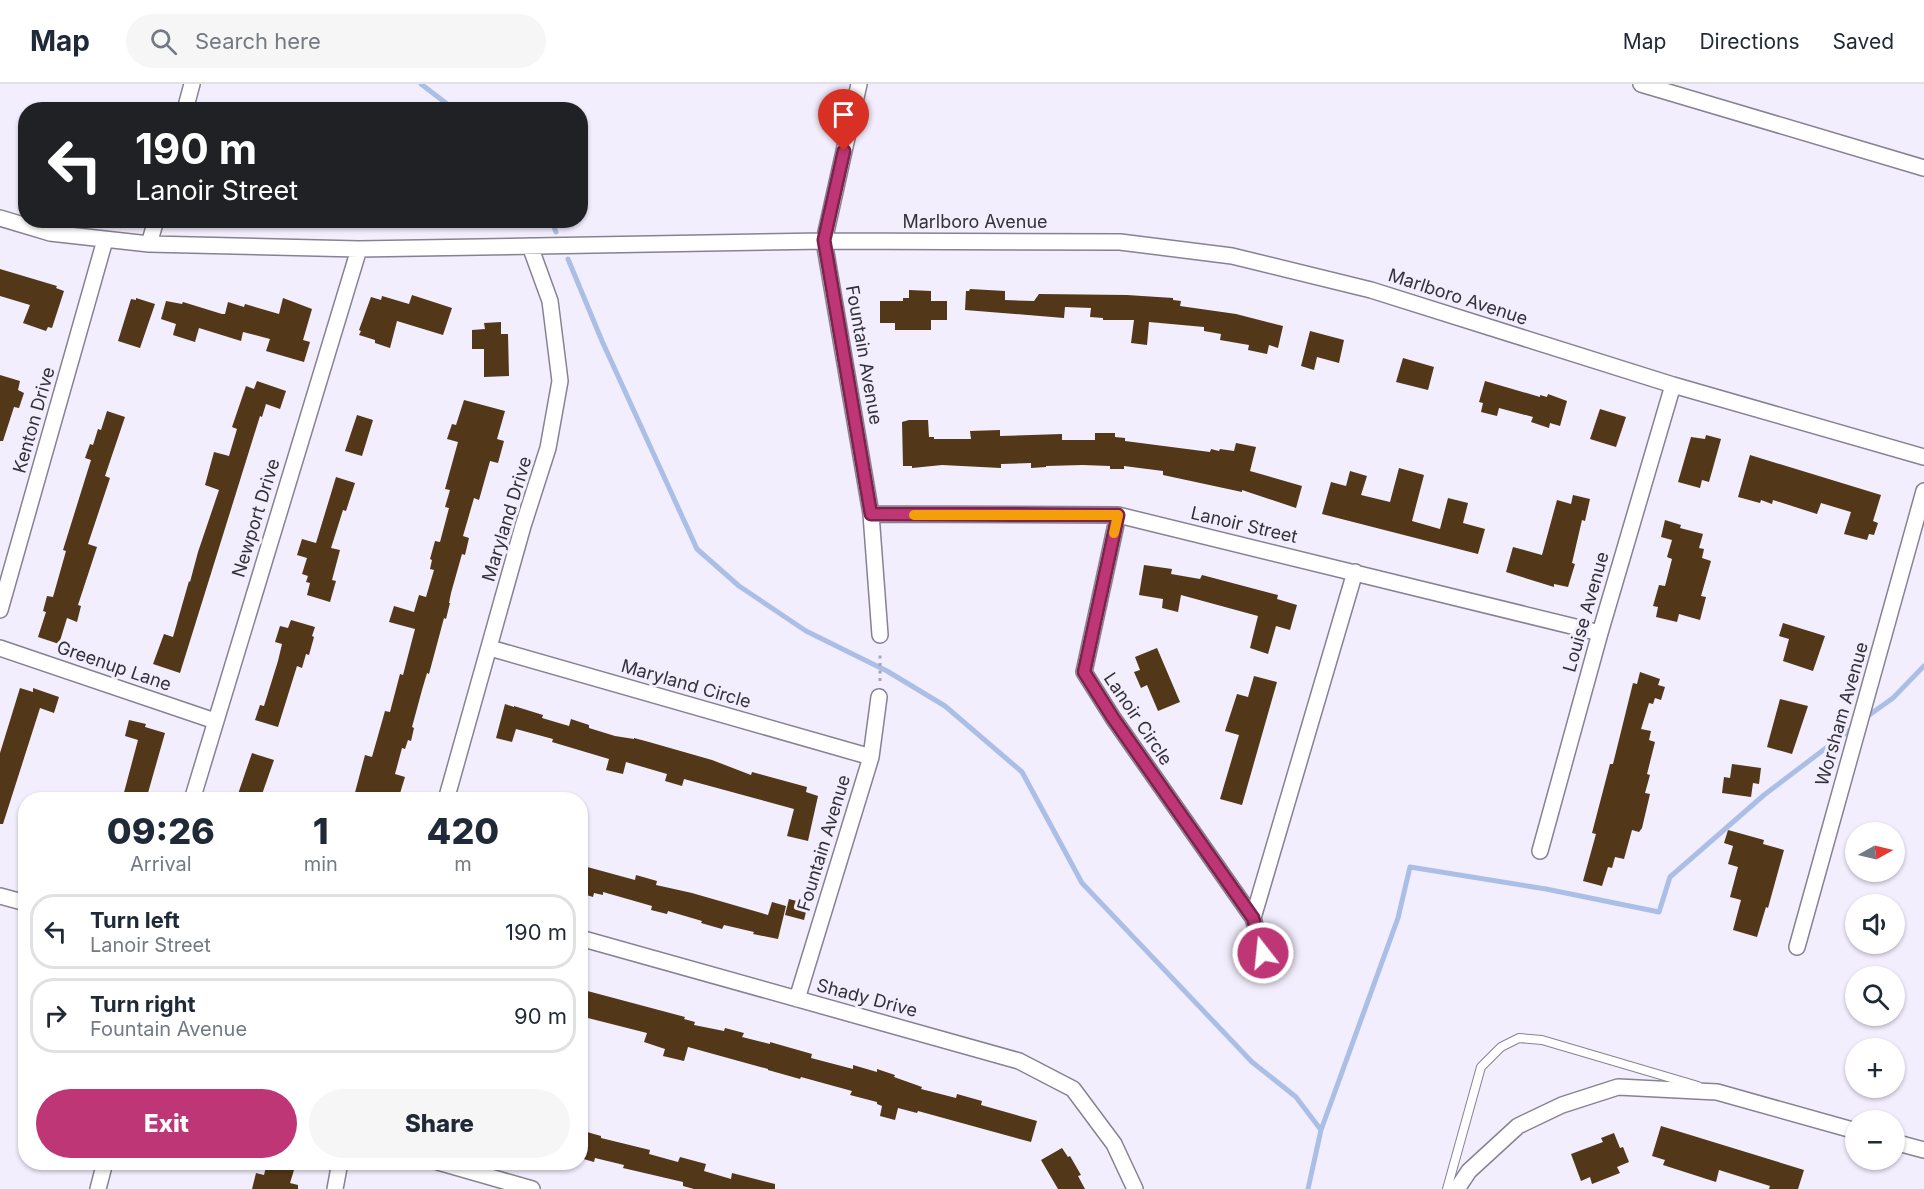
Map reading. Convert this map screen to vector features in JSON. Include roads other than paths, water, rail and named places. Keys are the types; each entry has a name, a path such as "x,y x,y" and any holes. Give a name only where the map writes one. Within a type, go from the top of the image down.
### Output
{"street":[{"path":"187,102 192,84"},
{"name":"Fountain Avenue","path":"859,84 824,240 871,514 880,635"},
{"path":"1641,84 1924,168"},
{"name":"Marlboro Avenue","path":"0,218 18,223"},
{"name":"Marlboro Avenue","path":"33,228 50,233 149,244 359,249 824,240 1120,242 1232,256 1371,290 1673,385 1924,457"},
{"path":"149,244 154,228"},
{"name":"Kenton Drive","path":"0,610 105,240"},
{"name":"Maryland Drive","path":"448,792 523,526 548,448 560,381 550,301 530,246"},
{"name":"Newport Drive","path":"194,792 359,249"},
{"name":"Louise Avenue","path":"1539,851 1673,385"},
{"name":"Worsham Avenue","path":"1797,947 1924,491"},
{"name":"Lanoir Street","path":"871,514 1118,515 1600,633"},
{"name":"Lanoir Circle","path":"1118,515 1084,672 1113,718 1253,918 1263,953"},
{"path":"1253,918 1355,572"},
{"name":"Greenup Lane","path":"0,648 215,721"},
{"name":"Maryland Circle","path":"490,648 871,757"},
{"name":"Fountain Avenue","path":"797,999 871,757 879,697"},
{"path":"0,896 18,901"},
{"name":"Shady Drive","path":"588,940 1019,1060 1073,1089 1114,1144 1135,1189"},
{"path":"1457,1189 1469,1171 1518,1126 1562,1105 1618,1087 1717,1092 1845,1128"},
{"path":"1905,1145 1924,1150"},
{"path":"98,1189 103,1170"},
{"path":"335,1189 339,1170"},
{"path":"466,1170 532,1189"}],"lane":[{"path":"1447,1189 1481,1066 1501,1047 1519,1038 1542,1040 1653,1071 1717,1092"}],"waterway":[{"path":"421,84 445,102"},
{"path":"554,228 556,232"},
{"path":"568,259 602,341 697,549 739,586 806,631 887,671 945,706 1022,772 1082,883 1252,1062 1296,1097 1321,1130"},
{"path":"1865,718 1893,698 1924,666"},
{"path":"1308,1189 1321,1130 1398,918 1410,867 1546,889 1659,912 1670,877 1764,795 1855,726"}]}
